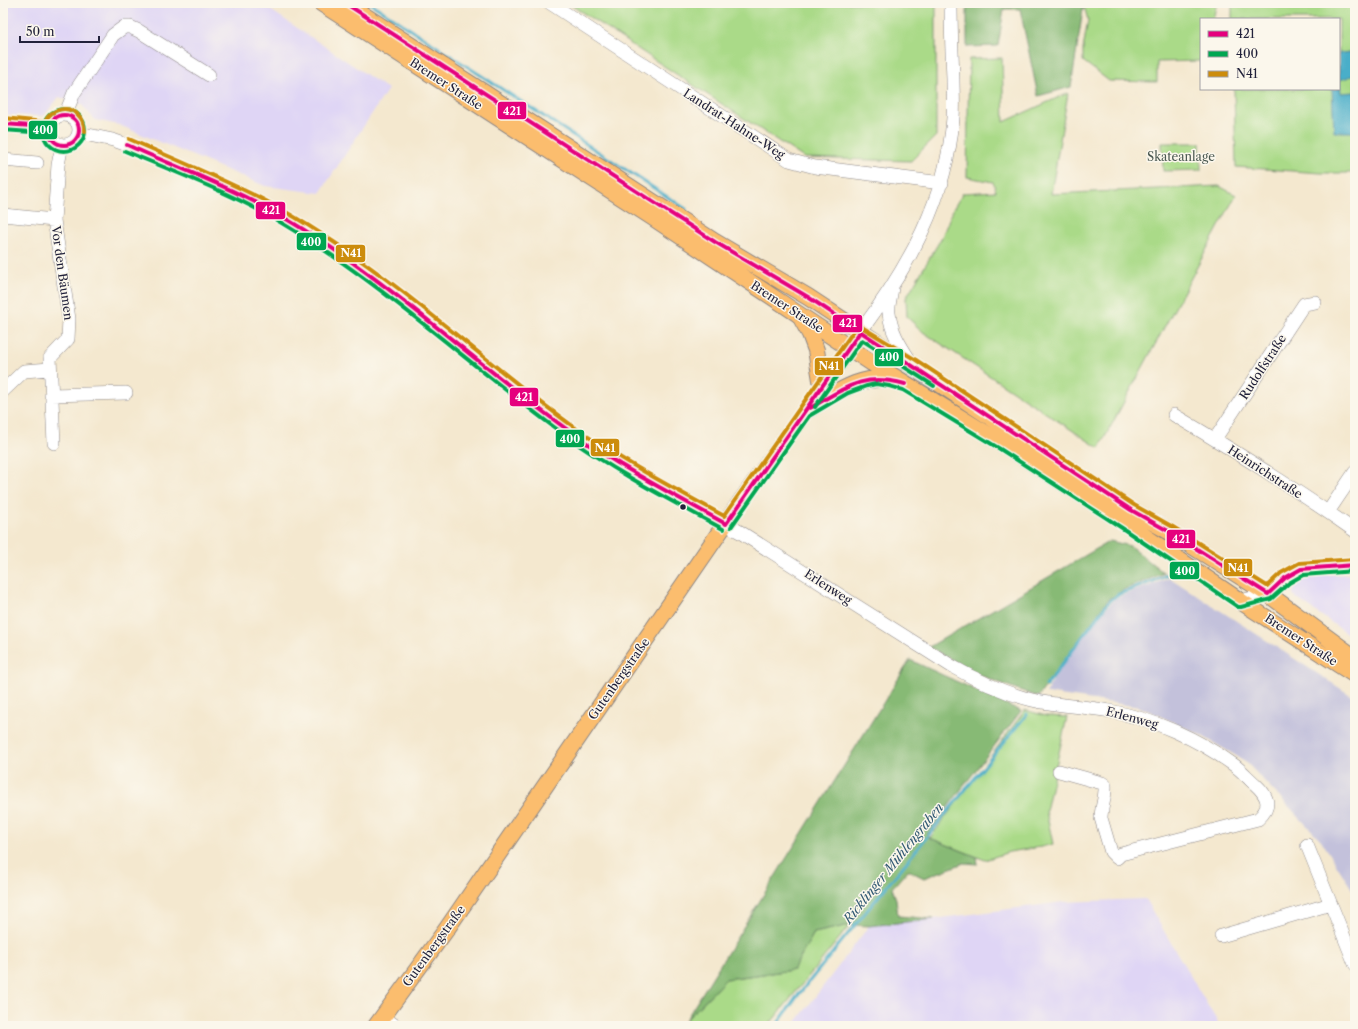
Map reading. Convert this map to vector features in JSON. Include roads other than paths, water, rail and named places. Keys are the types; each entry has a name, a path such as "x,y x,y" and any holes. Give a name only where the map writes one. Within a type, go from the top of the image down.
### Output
{"main road":[{"name":"Bremer Straße","path":"321,3 652,217 905,384 1003,444 1125,522 1240,601 1355,675"},
{"name":"Bremer Straße","path":"345,3 715,242 808,297 1132,510 1170,532 1268,594 1355,658"},
{"path":"799,315 810,334 816,350 822,386"},
{"name":"Gutenbergstraße","path":"385,1023 446,930 860,332"},
{"path":"805,412 845,388 865,380 876,378 905,384"}],"street":[{"name":"Landrat-Hahne-Weg","path":"550,3 789,160 815,167 942,184"},
{"path":"860,332 914,250 942,184 949,154 953,117 951,3"},
{"path":"65,115 74,93 83,79 113,35 124,28 130,27 139,31 209,75"},
{"path":"65,115 74,119 78,123 79,133 73,142 62,145 51,138 49,129 52,120 56,117 65,115"},
{"path":"3,124 49,129"},
{"path":"79,133 113,140 127,145 248,197 283,217 331,247 390,290 508,385 573,434 640,477 726,524"},
{"name":"Vor den Bäumen","path":"54,443 50,358 68,339 69,319 54,220 58,166 62,145"},
{"path":"3,160 37,163"},
{"path":"3,215 54,220"},
{"path":"893,284 889,312 892,330 895,338 913,365"},
{"name":"Rudolfstraße","path":"1215,439 1304,304 1315,302"},
{"path":"3,391 24,371 50,369"},
{"path":"51,395 126,393"},
{"name":"Heinrichstraße","path":"1174,414 1328,512 1355,532"},
{"path":"1328,512 1355,472"},
{"name":"Erlenweg","path":"726,524 783,558 919,646 970,677 1017,696 1033,700 1111,711 1128,715 1151,722 1189,738 1229,762 1246,775 1264,793 1267,808 1258,819 1121,854 1117,858 1111,852 1101,818 1106,793 1105,785 1059,771"},
{"path":"1240,601 1268,594 1285,578 1293,572 1301,569 1355,565"},
{"path":"1307,845 1355,964"},
{"path":"1221,936 1331,904"}],"water":[{"path":"1355,52 1355,75 1340,80 1340,53"},
{"path":"1340,80 1341,93 1355,92 1355,132 1334,132 1332,90 1340,90"}],"waterway":[{"path":"370,3 686,209"},
{"name":"Ricklinger Mühlengraben","path":"1046,686 1107,604 1117,595 1168,575"},
{"name":"Ricklinger Mühlengraben","path":"776,1026 799,994 1027,714"}],"park label":[{"name":"Skateanlage","path":"1181,157"}]}
